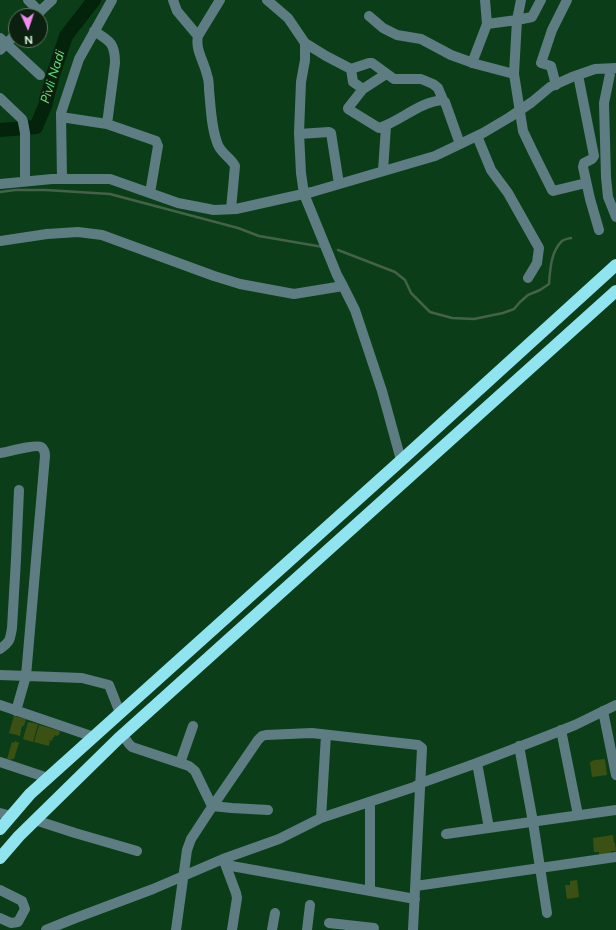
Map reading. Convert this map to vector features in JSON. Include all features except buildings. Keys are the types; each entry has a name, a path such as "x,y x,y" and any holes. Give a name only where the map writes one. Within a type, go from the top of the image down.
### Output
{"highway":[{"path":"0,830 6,815 404,458 616,265"},
{"path":"0,858 18,836 122,734 616,291"}],"street":[{"path":"43,8 52,0"},
{"path":"62,179 61,117 79,59 112,0"},
{"path":"173,0 177,11 198,36"},
{"path":"220,0 198,36 197,42 208,77 213,126 216,139 219,148 235,166 231,209"},
{"path":"472,63 487,24 484,0"},
{"path":"521,0 517,20 514,74 523,131 553,191 586,183"},
{"path":"487,24 532,17 541,0"},
{"path":"556,85 550,66 541,63 552,30 567,0"},
{"path":"272,2 288,18 305,43 351,69 372,63 396,80 423,79 433,84 438,88 445,102 460,144"},
{"path":"369,16 391,33 421,39 451,55 472,63 514,74"},
{"path":"94,31 109,40 114,48 115,55 107,124"},
{"path":"305,43 299,134 300,162 304,194 337,275 355,310 404,458"},
{"path":"2,44 40,75"},
{"path":"0,184 52,178 110,179 178,203 214,210 236,209 304,194 435,156 477,136 520,111 550,87 578,75 595,70 614,68 604,103 604,118 608,197 613,203 616,217"},
{"path":"351,69 353,82 363,89"},
{"path":"386,74 363,89 348,108 379,128 404,117 419,107 443,100"},
{"path":"578,75 594,156 583,165 586,183 599,230"},
{"path":"0,98 22,119 23,122 25,133 25,181"},
{"path":"61,117 107,124 156,142 158,146 150,193"},
{"path":"588,122 604,118"},
{"path":"383,171 386,126"},
{"path":"299,134 331,133 339,184"},
{"path":"477,136 491,170 508,193 539,248 537,263 528,278"},
{"path":"0,241 46,234 78,232 102,235 240,284 294,294 343,286"},
{"path":"0,453 33,446 39,446 45,452 26,676 16,711"},
{"path":"0,649 10,639 12,628 19,490"},
{"path":"0,675 82,678 109,686 120,713"},
{"path":"46,930 184,876 225,862 279,839 321,818 414,787 420,783 561,730 616,704"},
{"path":"0,706 94,737"},
{"path":"603,711 616,775"},
{"path":"180,763 193,726"},
{"path":"561,730 578,816"},
{"path":"176,930 187,850 199,826 262,736 297,733 420,746 422,748 414,930"},
{"path":"122,734 132,747 189,766 195,771 212,806"},
{"path":"321,818 326,735"},
{"path":"519,746 533,822 547,913"},
{"path":"0,762 48,778"},
{"path":"476,763 489,828"},
{"path":"370,802 370,891"},
{"path":"212,806 268,810"},
{"path":"446,834 616,810"},
{"path":"35,820 137,851"},
{"path":"416,886 616,857"},
{"path":"225,862 415,899"},
{"path":"225,862 237,898 232,930"},
{"path":"0,890 22,902 25,909 18,922 11,923 0,918"},
{"path":"307,930 310,905"},
{"path":"272,930 275,913"},
{"path":"329,923 360,928 374,928"}],"waterway":[{"name":"Pivli Nadi","path":"0,130 36,127 45,106 53,75 66,36 94,0"},
{"path":"0,192 15,190 46,190 110,194 238,228 259,236 323,247"},
{"path":"338,250 395,272 405,280 411,293 430,312 452,318 474,319 503,313 514,309 528,295 549,284 555,250 563,240 571,238"}]}
